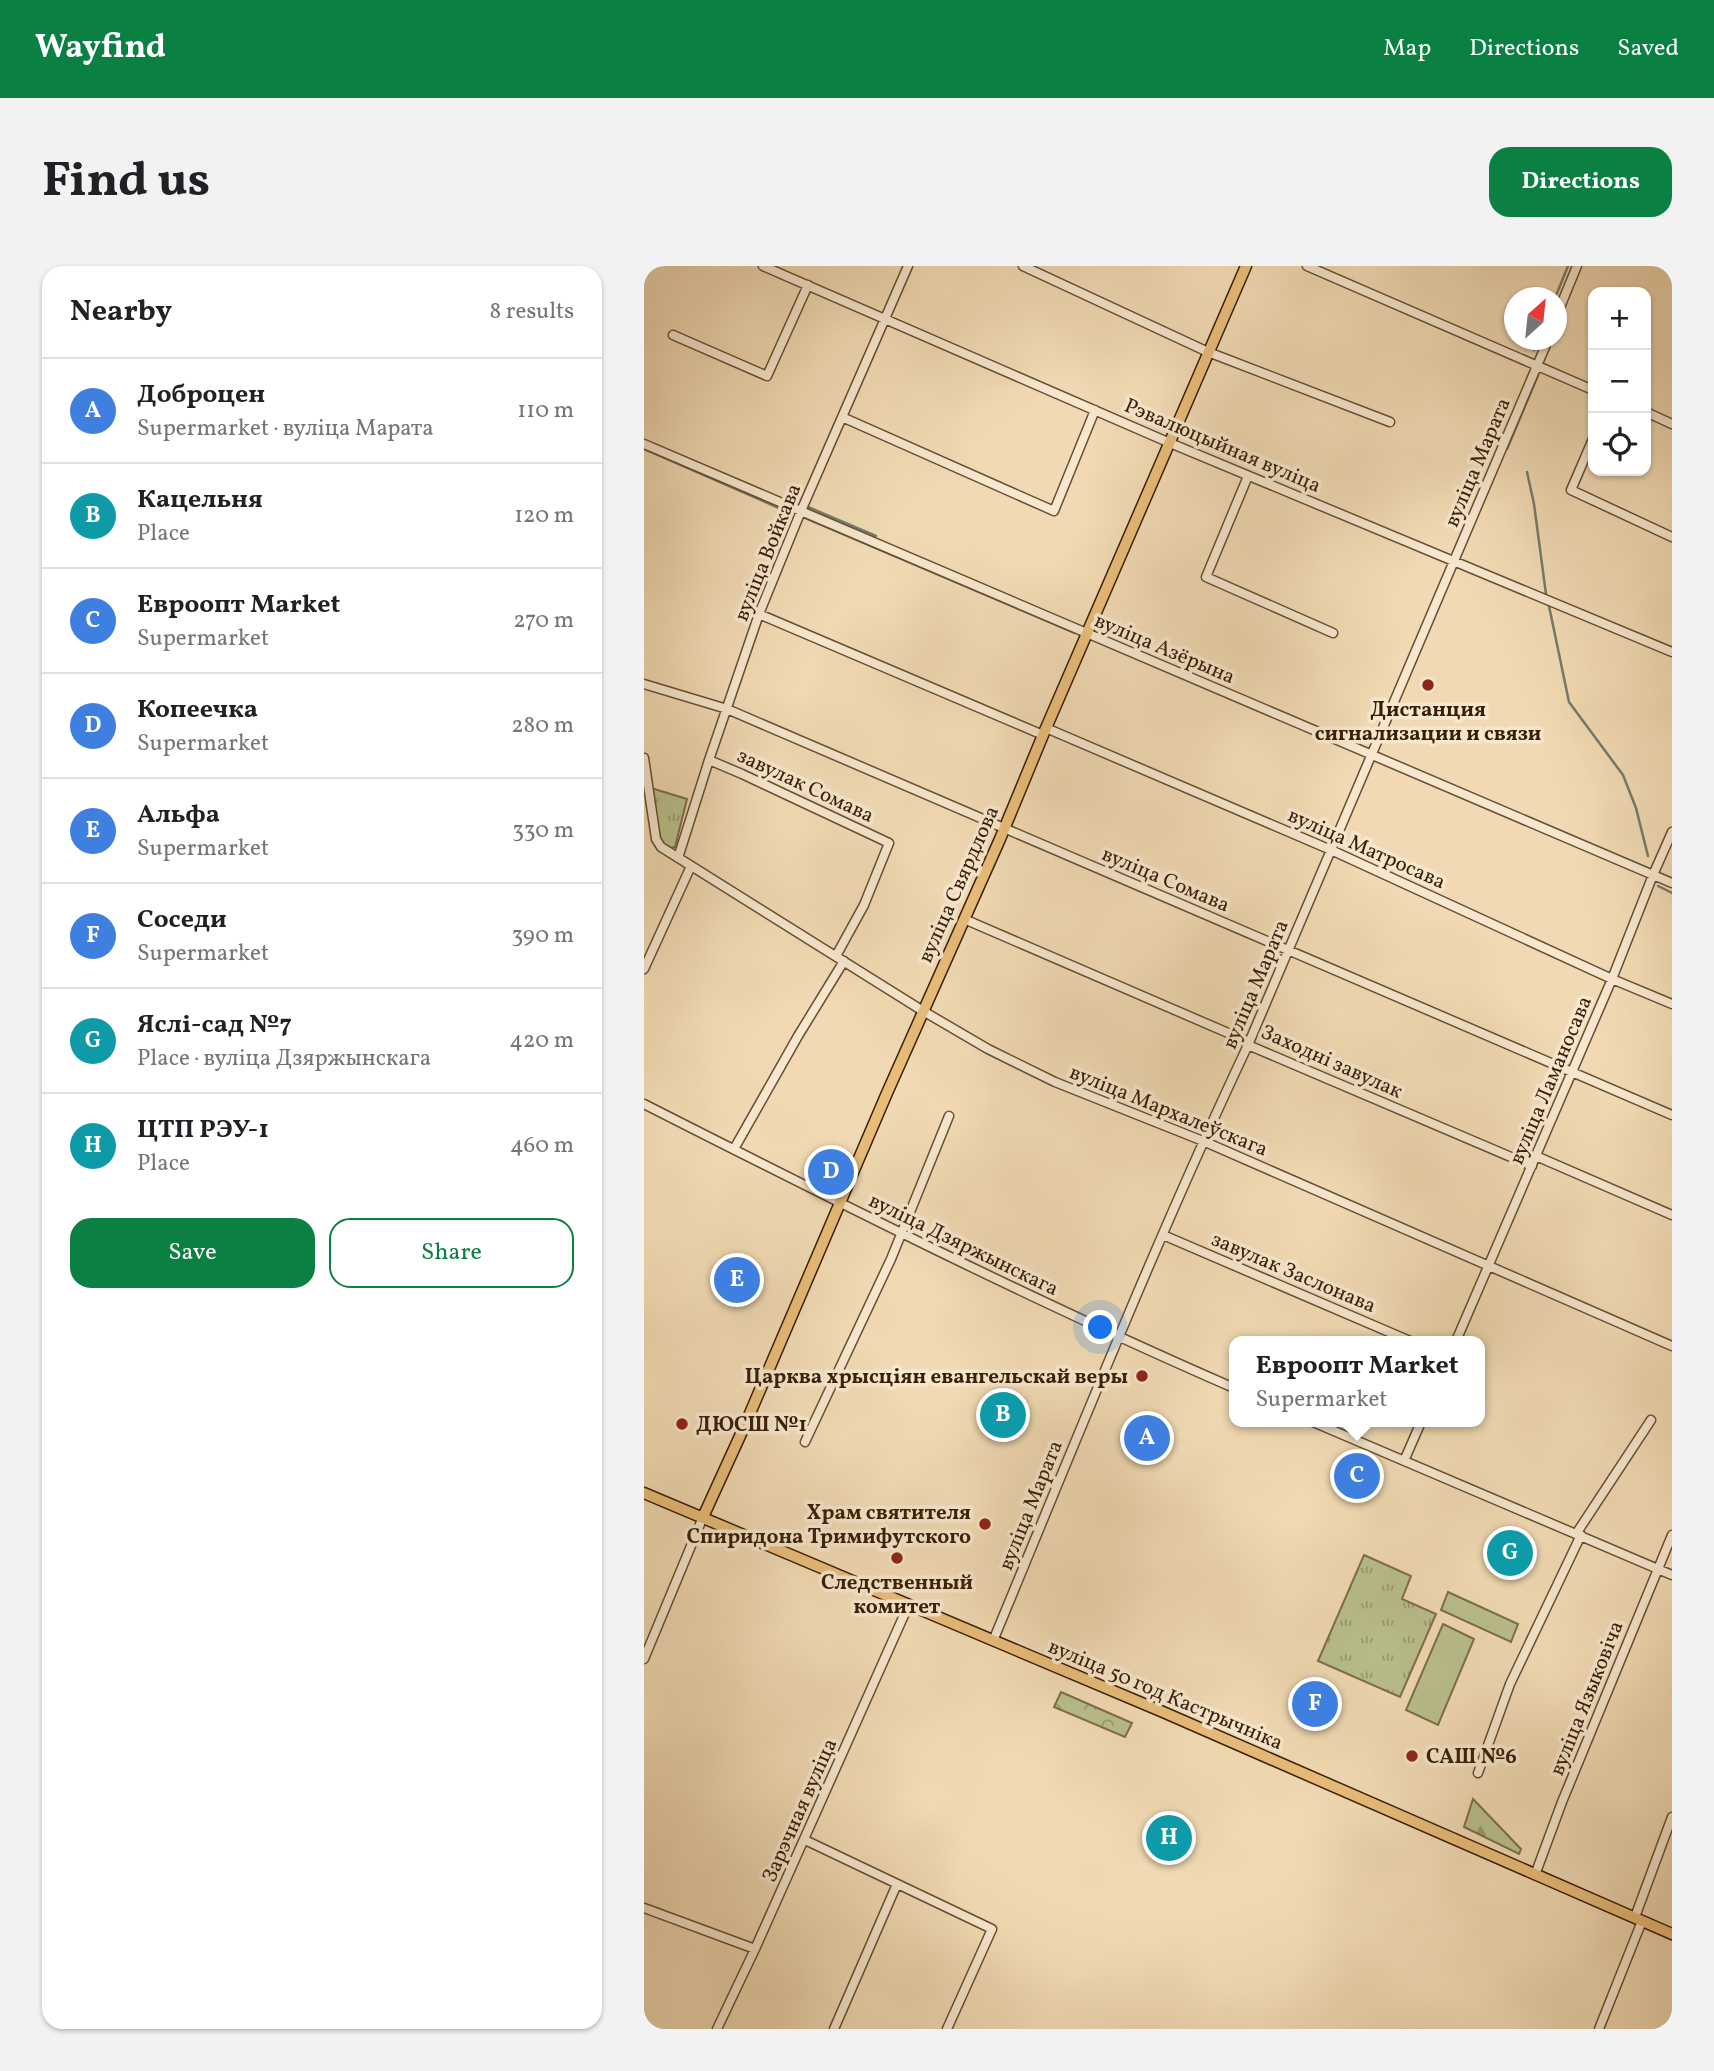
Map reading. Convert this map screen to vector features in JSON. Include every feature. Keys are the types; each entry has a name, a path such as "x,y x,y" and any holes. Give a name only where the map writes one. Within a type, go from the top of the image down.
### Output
{"main road":[{"name":"вуліца Свярдлова","path":"703,1517 1004,829 1246,266"},
{"name":"вуліца 50 год Кастрычніка","path":"644,1493 1175,1717 1672,1934"}],"street":[{"name":"Рэвалюцыйная вуліца","path":"763,266 1170,443 1672,652"},
{"name":"вуліца Войкава","path":"678,858 759,614 908,266"},
{"path":"1023,266 1208,352 1390,422"},
{"path":"1307,266 1588,388"},
{"path":"1567,290 1577,266"},
{"path":"673,335 766,376 808,285"},
{"name":"вуліца Марата","path":"993,1641 1203,1141 1248,1045 1544,350"},
{"path":"842,417 1054,511 1095,410"},
{"path":"1648,413 1672,424"},
{"name":"вуліца Азёрына","path":"644,444 1672,883"},
{"path":"1588,451 1571,490 1672,537"},
{"path":"1248,476 1206,577 1333,632"},
{"name":"вуліца Матросава","path":"759,614 1331,850 1672,1004"},
{"name":"вуліца Сомава","path":"644,684 727,709 1672,1115"},
{"name":"вуліца Мархалеўскага","path":"644,758 656,839 661,847 988,1049 1055,1082 1203,1141 1672,1346"},
{"name":"завулак Сомава","path":"709,760 889,843 864,905 836,956"},
{"name":"вуліца Ламаносава","path":"1458,1336 1612,979 1672,832"},
{"path":"644,969 691,866"},
{"name":"Заходні завулак","path":"964,919 1242,1039 1248,1045 1532,1166"},
{"path":"734,1149 844,961"},
{"name":"вуліца Дзяржынскага","path":"644,1104 902,1234 1119,1338 1229,1386"},
{"path":"805,1442 902,1234 949,1116"},
{"path":"1536,1156 1672,1215"},
{"name":"завулак Заслонава","path":"1163,1235 1398,1336"},
{"path":"1478,1773 1510,1684 1578,1534 1651,1420"},
{"path":"1326,1427 1672,1575"},
{"path":"1404,1461 1419,1427"},
{"path":"644,1659 703,1517"},
{"name":"вуліца Языковіча","path":"1535,1875 1562,1802 1672,1535"},
{"name":"Зарэчная вуліца","path":"717,2029 755,1950 909,1604"},
{"path":"1599,2029 1672,1817"},
{"path":"804,1840 992,1929 947,2029"},
{"path":"834,2029 897,1884"},
{"path":"644,1908 755,1950"}],"green space":[{"path":"651,788 687,799 675,847 669,848 661,842"},
{"path":"1364,1555 1411,1576 1402,1599 1436,1614 1400,1697 1318,1661"},
{"path":"1448,1592 1518,1624 1511,1642 1441,1610"},
{"path":"1443,1624 1474,1639 1438,1725 1406,1710"},
{"path":"1061,1692 1132,1723 1125,1737 1054,1707"},
{"path":"1473,1799 1521,1849 1519,1854 1464,1827"}],"waterway":[{"path":"1559,287 1568,266"},
{"path":"1507,449 1538,375"},
{"path":"644,449 788,512"},
{"path":"1527,472 1546,594"},
{"path":"808,507 876,536"},
{"path":"803,517 1075,633"},
{"path":"1549,606 1569,702 1623,775 1636,808 1648,856"},
{"path":"1658,886 1672,893"}],"place":[{"name":"Дистанция сигнализации и связи","path":"1428,685"},
{"name":"Копеечка","path":"831,1172"},
{"name":"Альфа","path":"737,1280"},
{"name":"Царква хрысціян евангельскай веры","path":"1142,1376"},
{"name":"Кацельня","path":"1003,1415"},
{"name":"ДЮСШ №1","path":"682,1424"},
{"name":"Доброцен","path":"1147,1438"},
{"name":"Евроопт Market","path":"1357,1476"},
{"name":"Храм святителя Спиридона Тримифутского","path":"985,1524"},
{"name":"Яслі-сад №7","path":"1510,1553"},
{"name":"Следственный комитет","path":"897,1558"},
{"name":"Соседи","path":"1315,1704"},
{"name":"САШ №6","path":"1412,1756"},
{"name":"ЦТП РЭУ-1","path":"1169,1838"}]}
